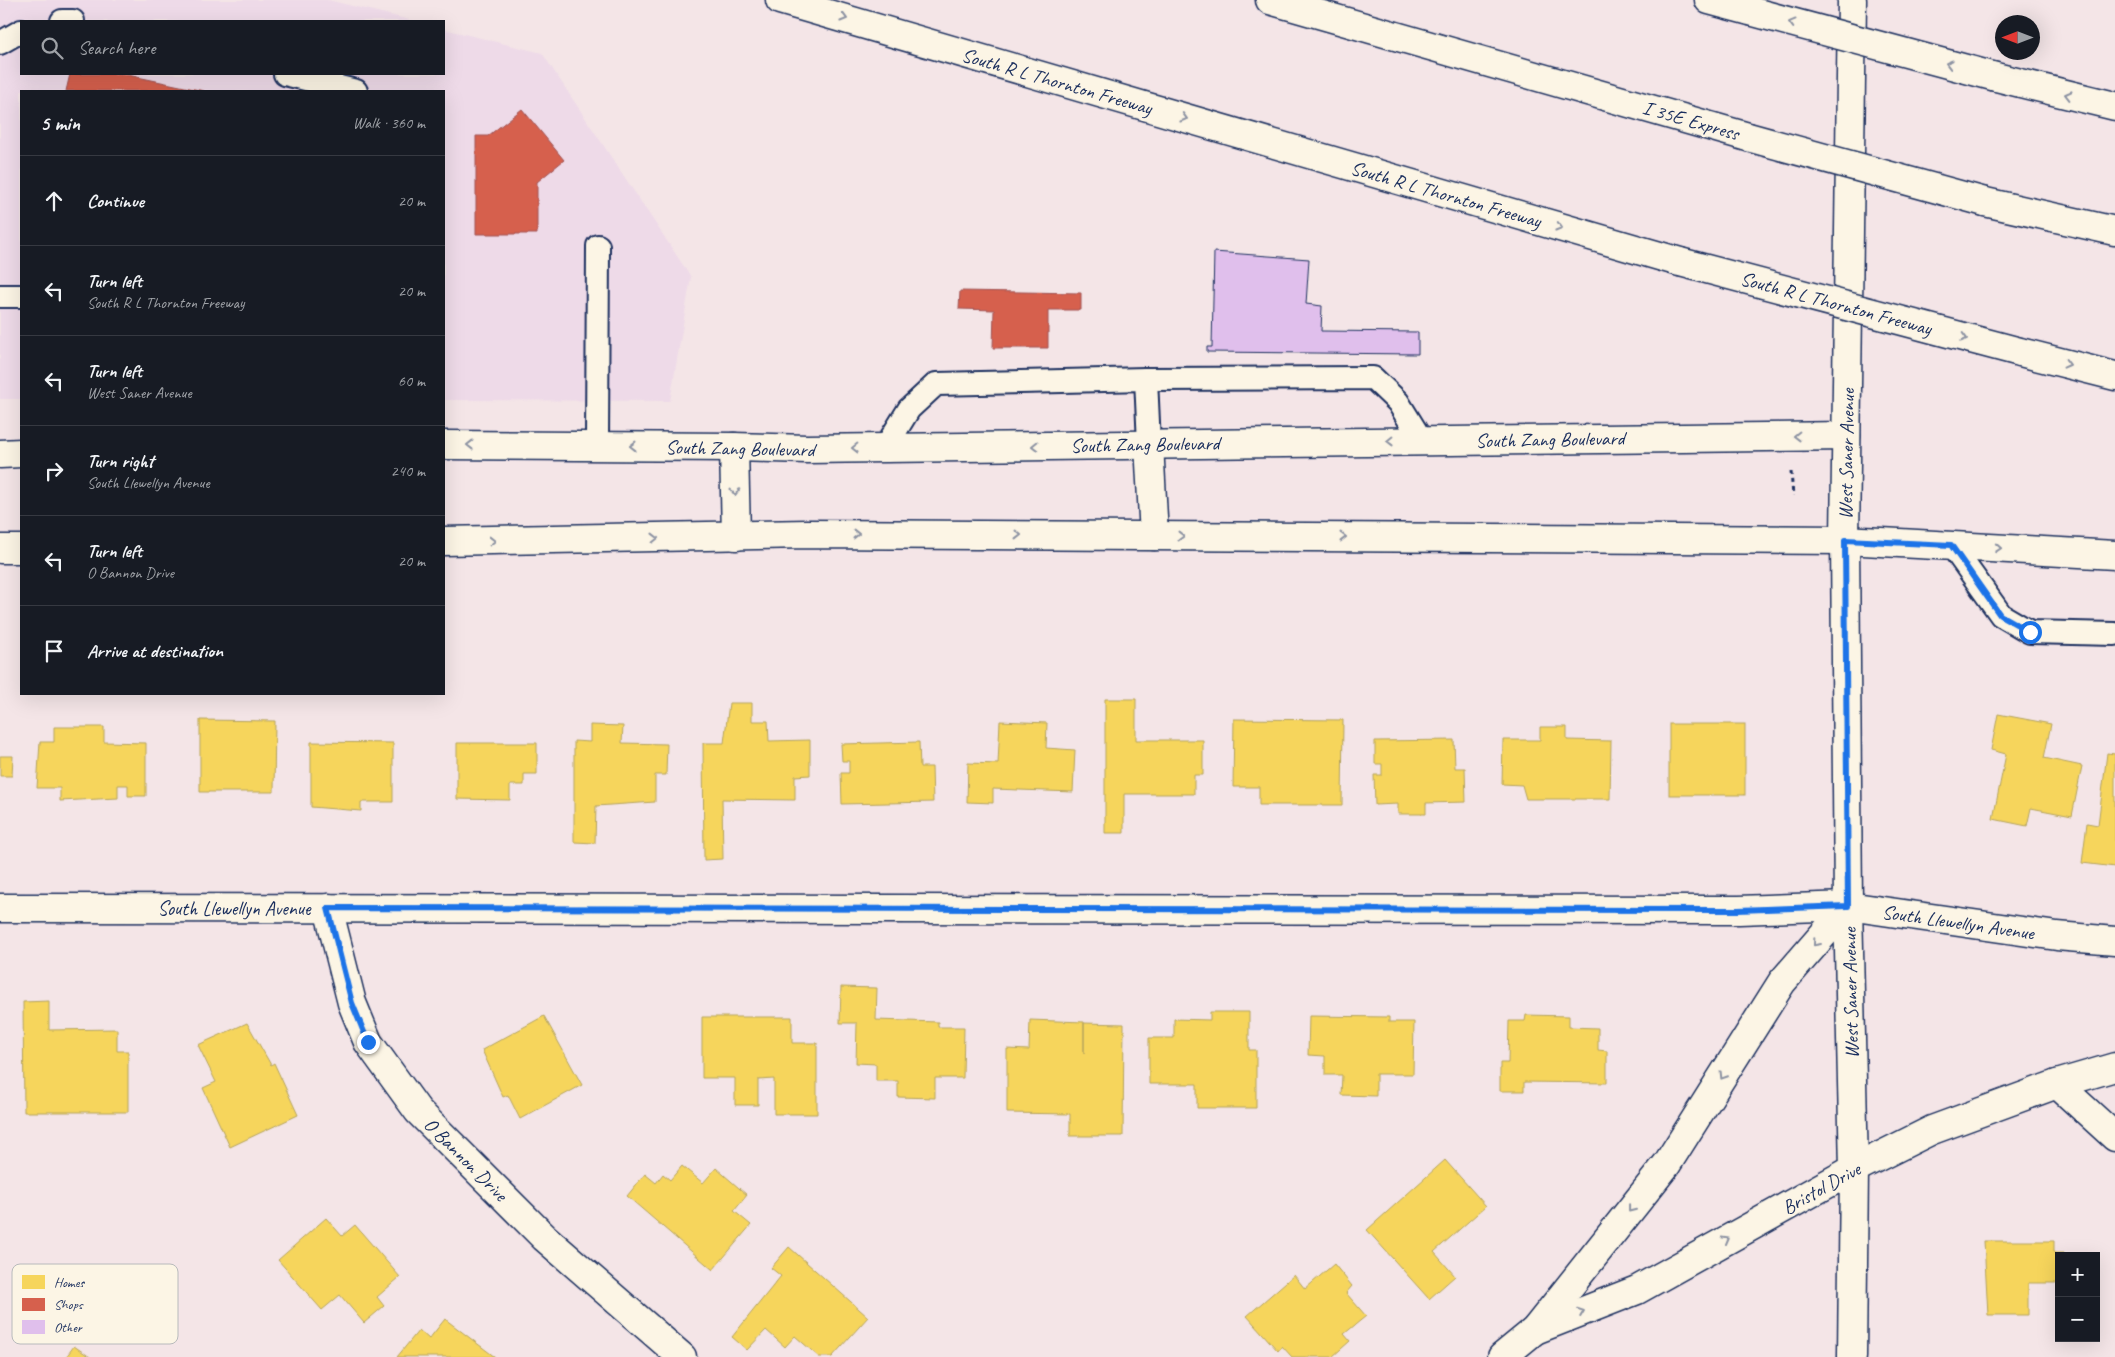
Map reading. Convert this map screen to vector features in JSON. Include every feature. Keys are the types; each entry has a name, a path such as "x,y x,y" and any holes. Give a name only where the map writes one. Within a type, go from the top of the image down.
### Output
{"main road":[{"name":"South R L Thornton Freeway","path":"780,0 1680,262 2115,376"},
{"name":"I 35E Express","path":"1270,0 1748,137 1985,202 2115,231"},
{"path":"1709,0 1996,77 2115,106"},
{"name":"West Saner Avenue","path":"1852,0 1845,540 1848,906 1854,1169 1852,1357"},
{"name":"South Zang Boulevard","path":"445,445 807,449 1846,436"},
{"path":"1149,444 1154,536"},
{"path":"734,447 736,536"},
{"path":"0,454 20,453"},
{"path":"445,542 807,534 1845,540 2115,555"},
{"path":"0,549 20,549"},
{"name":"South Llewellyn Avenue","path":"0,908 1738,910 1848,906 2057,936 2115,941"},
{"name":"Bristol Drive","path":"1502,1357 1536,1330 1667,1164 1782,982 1848,906"},
{"name":"O Bannon Drive","path":"328,908 352,1003 368,1042 418,1111 545,1238 682,1357"},
{"name":"Bristol Drive","path":"1536,1330 1637,1290 1854,1169 1932,1130 2057,1084 2115,1067"},
{"path":"2057,1084 2115,1137"}],"lane":[{"path":"0,43 20,32"},
{"path":"289,75 352,90"},
{"path":"597,446 598,246"},
{"path":"0,296 20,296"},
{"path":"885,448 909,409 936,384 1146,379 1373,378 1398,402 1422,441"},
{"path":"1146,379 1149,444"},
{"path":"1951,545 2000,615 2030,632 2115,634"}],"path":[{"path":"1791,467 1793,496"}],"shaded area":[{"path":"0,0 328,0 410,20 20,20 20,75 445,75 445,29 542,53 691,277 670,401 445,400 445,90 20,90 20,399 0,399"}],"building: Homes":[{"path":"1105,699 1136,699 1136,740 1203,740 1203,775 1194,775 1194,794 1124,794 1124,833 1105,833"},
{"path":"729,703 752,703 752,721 768,721 769,741 810,740 810,775 795,776 795,800 722,799 723,859 704,860 703,743 724,743"},
{"path":"1998,714 2051,724 2044,758 2082,766 2072,816 2031,808 2027,826 1993,819 2006,754 1991,750"},
{"path":"1234,719 1343,720 1342,805 1259,805 1259,787 1233,787"},
{"path":"200,720 275,721 274,792 200,792"},
{"path":"1000,721 1047,723 1046,748 1075,750 1073,792 993,789 993,803 967,802 968,763 998,764"},
{"path":"1669,724 1745,724 1745,795 1669,795"},
{"path":"590,725 623,726 622,743 667,744 666,775 655,775 655,802 596,806 595,843 574,842 574,741 590,742"},
{"path":"54,727 104,727 104,742 146,743 146,796 128,796 128,785 118,785 118,798 60,801 60,788 37,788 40,742 54,742"},
{"path":"1540,727 1567,727 1567,740 1611,741 1610,799 1526,799 1522,785 1502,784 1503,740 1540,740"},
{"path":"1454,740 1455,768 1465,768 1466,802 1426,803 1426,814 1398,814 1398,804 1375,805 1374,775 1382,775 1382,764 1375,764 1375,741"},
{"path":"311,742 393,743 393,802 361,802 361,811 311,807"},
{"path":"919,742 920,767 932,767 933,802 842,804 841,773 849,773 849,761 842,761 841,744"},
{"path":"457,743 537,743 537,774 524,774 524,785 510,785 510,800 457,799"},
{"path":"2107,753 2115,754 2115,867 2082,863 2087,823 2098,825"},
{"path":"0,756 13,756 12,776 0,776"},
{"path":"841,987 877,988 876,1020 938,1022 938,1027 964,1027 963,1078 935,1078 935,1098 898,1097 898,1081 876,1081 876,1064 856,1063 857,1023 840,1023"},
{"path":"49,1001 49,1030 117,1029 117,1051 128,1051 128,1112 24,1112 23,1002"},
{"path":"1210,1012 1249,1012 1249,1050 1256,1050 1256,1108 1197,1108 1197,1084 1149,1084 1149,1038 1174,1038 1174,1019 1210,1020"},
{"path":"1526,1015 1569,1016 1569,1027 1598,1028 1598,1050 1607,1051 1607,1083 1524,1082 1524,1091 1500,1091 1500,1063 1508,1063 1509,1021 1525,1021"},
{"path":"544,1016 582,1085 520,1119 508,1095 503,1097 482,1050"},
{"path":"1309,1016 1389,1017 1389,1022 1414,1022 1413,1074 1376,1074 1376,1096 1341,1095 1342,1075 1325,1075 1325,1056 1308,1055"},
{"path":"702,1017 792,1017 792,1043 817,1043 817,1114 774,1114 774,1079 758,1080 758,1105 735,1105 735,1078 702,1078"},
{"path":"1030,1020 1124,1024 1123,1136 1070,1136 1070,1114 1007,1113 1007,1049 1029,1050"},
{"path":"247,1023 271,1065 274,1063 298,1115 230,1147 203,1088 216,1082 198,1045"},
{"path":"1445,1160 1486,1206 1434,1252 1455,1276 1429,1299 1367,1230"},
{"path":"682,1166 703,1183 716,1168 747,1195 734,1211 751,1225 713,1270 627,1196 645,1174 656,1183 663,1174 670,1180"},
{"path":"326,1218 342,1236 355,1225 400,1277 377,1297 384,1306 364,1323 340,1295 322,1310 278,1260"},
{"path":"1984,1241 2054,1241 2055,1283 2028,1283 2028,1315 1988,1315"},
{"path":"789,1247 868,1317 832,1357 819,1357 795,1336 785,1347 766,1330 747,1350 732,1337 781,1276 771,1268"},
{"path":"1334,1264 1352,1286 1346,1293 1366,1316 1344,1334 1350,1341 1332,1357 1292,1357 1282,1346 1278,1351 1247,1316 1294,1275 1305,1289"},
{"path":"445,1319 495,1357 397,1357 419,1330 429,1339"},
{"path":"74,1346 90,1357 66,1357"}],"building: Shops":[{"path":"70,75 128,75 199,90 66,90"},
{"path":"522,109 564,160 537,182 537,234 476,234 476,136 488,136"},
{"path":"960,291 1081,293 1081,310 1048,310 1048,348 993,348 994,310 959,309"}],"building: Other":[{"path":"1214,252 1309,259 1306,304 1322,306 1321,331 1418,332 1418,354 1207,352 1207,347 1212,347"}],"route":[{"path":"368,1042 352,1003 328,908 1738,910 1848,906 1845,540 1951,545 2000,615 2030,632"}]}
